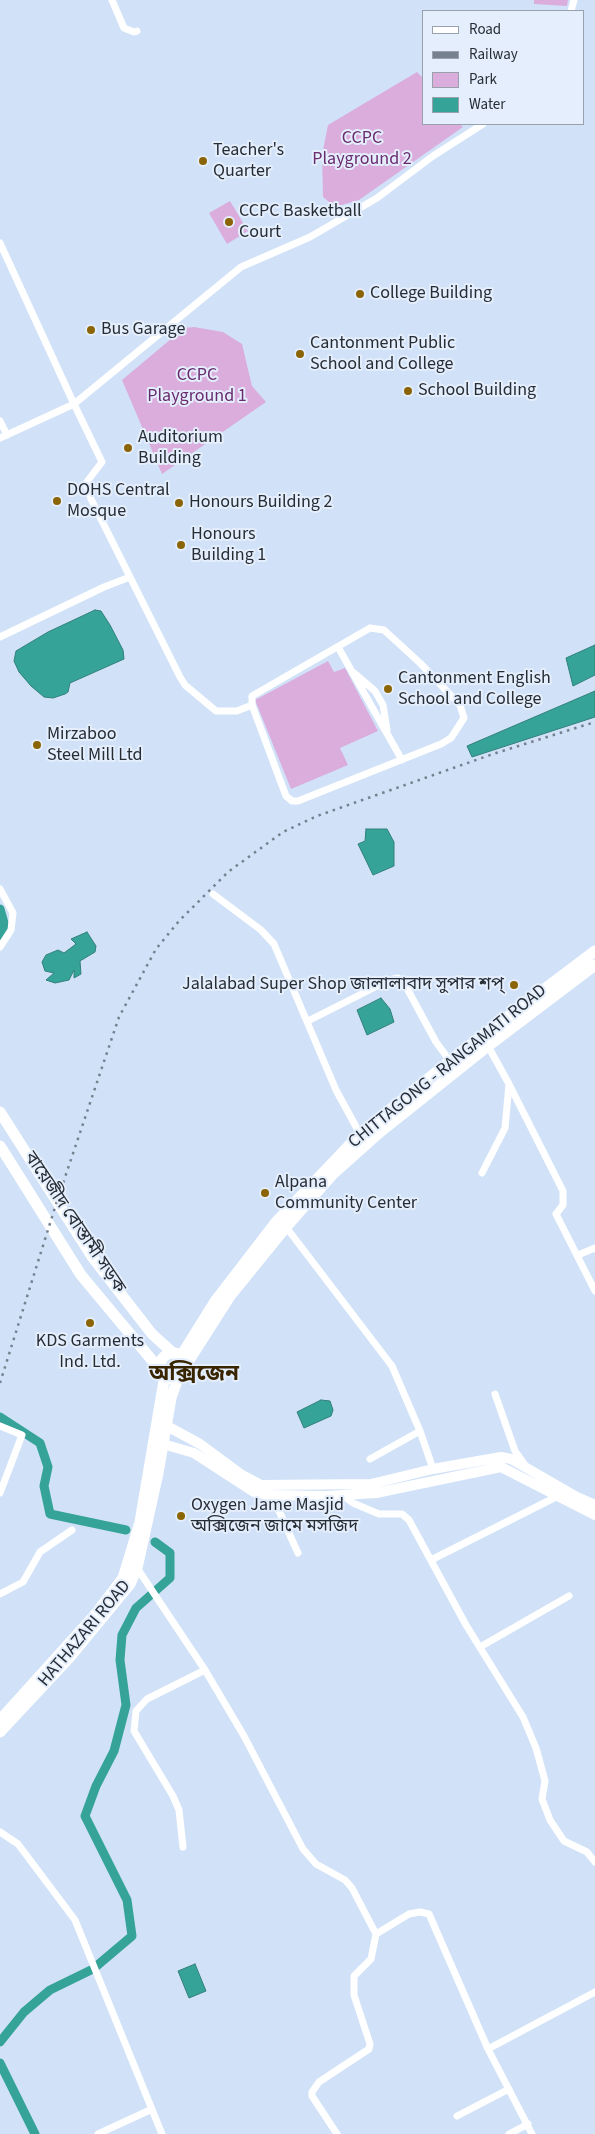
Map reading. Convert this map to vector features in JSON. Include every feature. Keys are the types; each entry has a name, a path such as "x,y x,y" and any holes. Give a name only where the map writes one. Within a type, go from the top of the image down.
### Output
{"main road":[{"name":"CHITTAGONG - RANGAMATI ROAD","path":"180,1358 216,1300 276,1222 360,1134 450,1061 595,951"},
{"name":"CHITTAGONG - RANGAMATI ROAD","path":"180,1358 286,1227 332,1175 372,1139 488,1046 595,965"},
{"name":"বায়েজীদ বোস্তামী সড়ক","path":"0,1112 93,1258 152,1334 180,1358"},
{"name":"বায়েজীদ বোস্তামী সড়ক","path":"0,1146 82,1275 163,1373"},
{"path":"166,1355 180,1358 184,1373 178,1378 163,1373 162,1359 166,1355"},
{"name":"HATHAZARI ROAD","path":"0,1720 94,1616 123,1578 140,1522 163,1373"},
{"name":"HATHAZARI ROAD","path":"0,1732 115,1605 130,1584 137,1568 166,1425 178,1378"},
{"path":"166,1425 200,1444 242,1475 261,1485 371,1484 433,1469 501,1457 511,1459 577,1498 595,1505"},
{"path":"163,1444 194,1453 254,1492 278,1495 376,1493 501,1467 595,1515"}],"street":[{"path":"112,0 124,28 134,32 138,31"},
{"path":"0,421 3,437 74,404 242,267 310,237 377,198 433,156 481,125"},
{"path":"0,243 102,462 86,483 91,499 185,685 216,712 237,711 252,705"},
{"path":"0,637 104,587 130,578"},
{"path":"370,628 384,630 460,705 464,718 451,738 402,760 298,801 292,801 286,796 252,705 254,694 370,628"},
{"path":"338,646 402,760"},
{"path":"352,671 365,680 383,705 388,736"},
{"path":"0,889 13,913 11,930 0,947"},
{"path":"213,894 261,930 274,944 336,1090 360,1134"},
{"path":"308,1021 389,980 398,978 403,981 436,1042 450,1061"},
{"path":"488,1046 563,1191 563,1205 556,1214 595,1291"},
{"path":"482,1173 504,1128 509,1084"},
{"path":"286,1227 392,1366 420,1431 433,1469"},
{"path":"578,1255 595,1248"},
{"path":"495,1394 515,1451 528,1469"},
{"path":"0,1426 22,1435 0,1493"},
{"path":"370,1459 420,1431"},
{"path":"278,1495 278,1512 298,1553"},
{"path":"342,1495 353,1503 379,1514 402,1514 409,1520 480,1647 523,1717 536,1748 545,1782 542,1799 550,1820 564,1841 587,1852 595,1862"},
{"path":"431,1560 556,1496"},
{"path":"0,1594 23,1582 40,1552 72,1530"},
{"path":"137,1568 205,1670 244,1736 303,1849 316,1864 345,1880 352,1888 376,1934 372,1959 354,1976 354,1995 370,2044 369,2049 365,2054 319,2082 312,2092 312,2096 337,2134"},
{"path":"480,1647 569,1596"},
{"path":"183,1847 179,1810 173,1796 134,1731 136,1711 147,1699 205,1670"},
{"path":"0,1832 18,1844 75,1920 99,1976 150,2110 162,2134"},
{"path":"376,1934 409,1914 420,1912 430,1914 488,2049 532,2134"},
{"path":"488,2049 595,1992"},
{"path":"457,2116 509,2089"},
{"path":"98,2134 107,2132 150,2110"},
{"path":"508,2134 528,2124"}],"green space":[{"path":"534,0 568,0 567,6 534,4"},
{"name":"CCPC Playground 2","path":"417,72 422,77 422,125 461,125 463,127 359,200 335,207 323,197 322,155 328,125"},
{"name":"CCPC Basketball Court","path":"230,201 248,231 227,244 209,213"},
{"name":"CCPC Playground 1","path":"194,327 223,332 242,344 252,386 266,402 162,474 122,380 184,328"},
{"path":"328,661 334,672 345,668 378,731 340,748 348,765 291,789 255,700"}],"water":[{"path":"95,610 101,611 110,625 123,650 124,659 70,683 68,692 65,694 53,698 44,697 19,672 14,661 16,651 48,632"},
{"path":"595,645 595,675 573,686 566,658"},
{"path":"595,691 595,717 472,757 467,746"},
{"path":"366,829 387,829 394,842 394,866 373,875 358,844 365,841"},
{"path":"87,932 96,946 95,952 80,961 81,974 74,978 74,970 69,980 55,983 46,980 54,973 45,971 42,962 46,955 58,950 64,953 76,944 71,939"},
{"path":"381,998 390,1009 394,1022 367,1035 357,1010"},
{"path":"321,1400 330,1401 333,1410 331,1416 304,1428 297,1412"},
{"path":"195,1964 206,1991 189,1998 178,1971"}],"waterway":[{"path":"0,909 4,923 3,933 0,938"},
{"path":"0,1417 40,1443 48,1467 44,1486 50,1514 126,1530"},
{"path":"0,2042 24,2012 50,1990 93,1969 132,1936 127,1900 85,1816 96,1786 114,1751 126,1705 120,1660 122,1635 136,1608 170,1578 170,1553 155,1542"},
{"path":"0,2063 35,2134"}],"railway":[{"path":"0,1383 57,1201 119,1017 156,949 179,921 228,872 283,832 317,816 493,754 595,722"}],"place":[{"name":"Teacher's Quarter","path":"203,161"},
{"name":"CCPC Basketball Court","path":"229,222"},
{"name":"College Building","path":"360,294"},
{"name":"Bus Garage","path":"91,330"},
{"name":"Cantonment Public School and College","path":"300,354"},
{"name":"School Building","path":"408,391"},
{"name":"Auditorium Building","path":"128,448"},
{"name":"DOHS Central Mosque","path":"57,501"},
{"name":"Honours Building 2","path":"179,503"},
{"name":"Honours Building 1","path":"181,545"},
{"name":"Cantonment English School and College","path":"388,689"},
{"name":"Mirzaboo Steel Mill Ltd","path":"37,745"},
{"name":"Jalalabad Super Shop জালালাবাদ সুপার শপ্","path":"514,985"},
{"name":"Alpana Community Center","path":"265,1193"},
{"name":"KDS Garments Ind. Ltd.","path":"90,1323"},
{"name":"Oxygen Jame Masjid অক্সিজেন জামে মসজিদ","path":"181,1516"}],"district":[{"name":"অক্সিজেন","path":"194,1375"}]}
